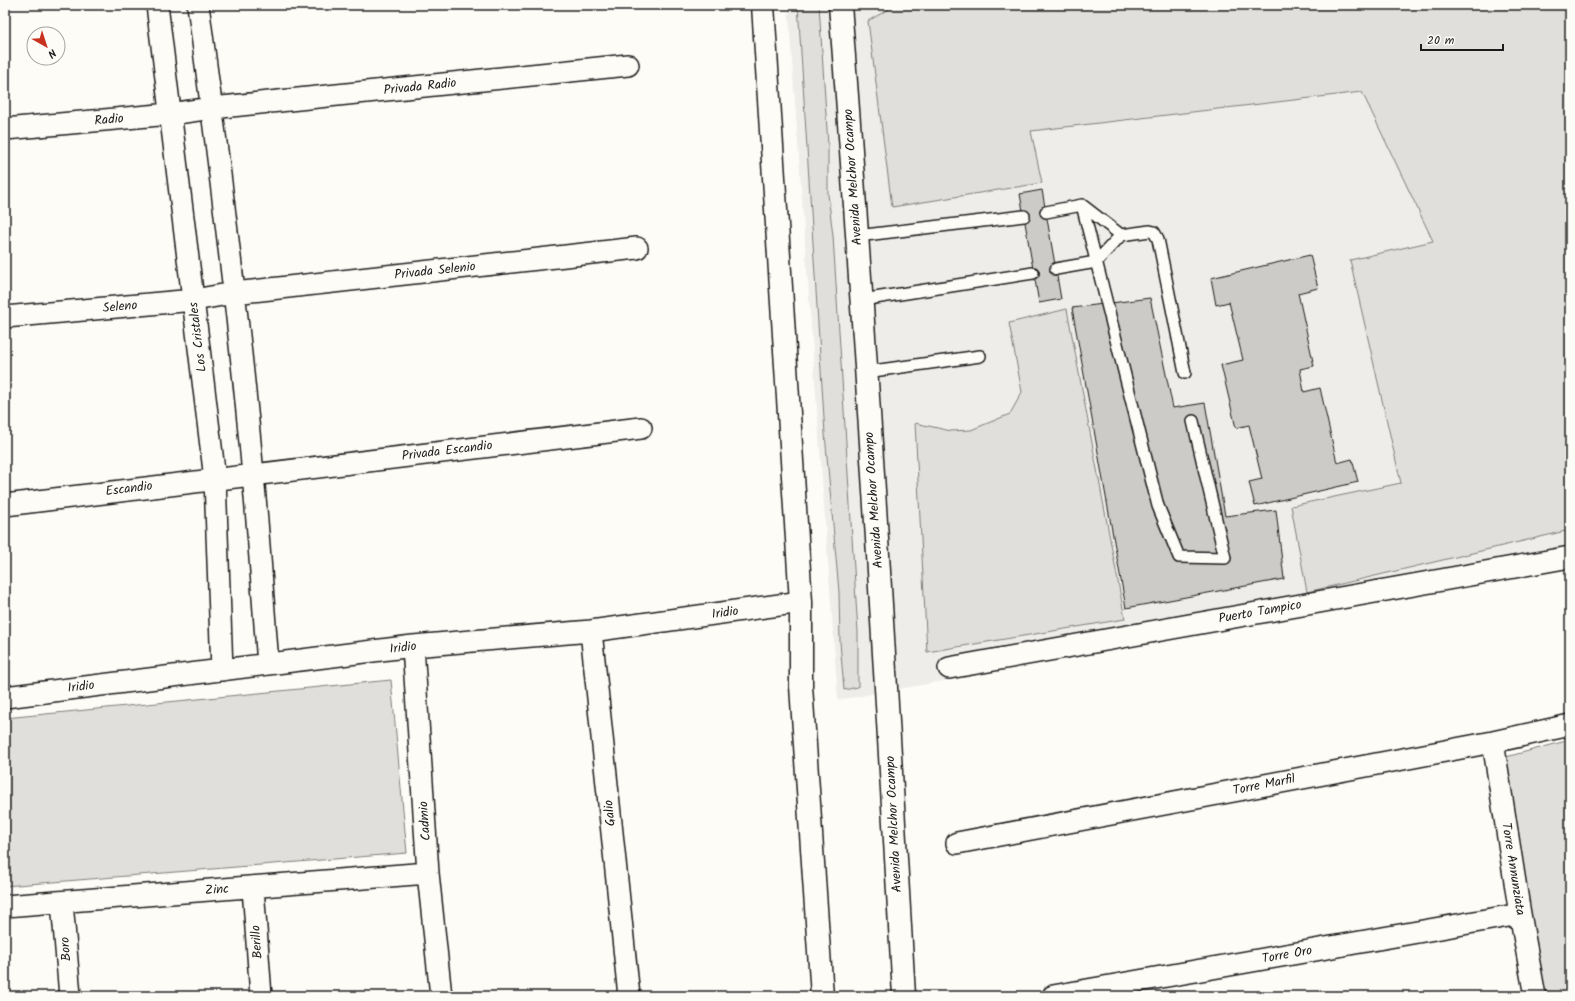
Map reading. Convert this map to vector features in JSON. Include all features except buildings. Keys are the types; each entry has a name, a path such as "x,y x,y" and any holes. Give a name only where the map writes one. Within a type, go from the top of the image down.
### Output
{"main road":[{"path":"763,5 801,602 801,686 822,996"},
{"name":"Avenida Melchor Ocampo","path":"840,5 862,300 886,675 904,996"}],"street":[{"name":"Los Cristales","path":"157,5 194,300 214,479 222,670"},
{"path":"198,5 234,293 253,474 268,664"},
{"name":"Privada Radio","path":"212,108 628,65"},
{"name":"Radio","path":"5,129 170,114 212,108"},
{"name":"Privada Selenio","path":"234,293 637,248"},
{"name":"Seleno","path":"5,317 194,300 234,293"},
{"name":"Privada Escandio","path":"253,474 641,428"},
{"name":"Escandio","path":"5,505 253,474"},
{"name":"Puerto Tampico","path":"950,668 1570,557"},
{"name":"Iridio","path":"5,697 413,646 591,631 801,602"},
{"name":"Galio","path":"591,631 629,996"},
{"name":"Cadmio","path":"413,646 428,873 441,996"},
{"name":"Torre Marfil","path":"957,843 1493,742 1570,725"},
{"name":"Torre Annunziata","path":"1493,742 1520,914 1535,996"},
{"name":"Zinc","path":"5,906 253,888 428,873"},
{"name":"Berillo","path":"253,888 261,996"},
{"name":"Boro","path":"62,902 70,996"},
{"name":"Torre Oro","path":"1053,996 1520,914"}],"lane":[{"path":"1082,205 1158,506 1179,557 1225,558 1193,421"},
{"path":"1046,212 1082,205 1121,235"},
{"path":"857,236 1024,216"},
{"path":"1056,269 1096,262 1121,235 1150,231 1154,232 1158,240 1185,373"},
{"path":"862,300 1034,273"},
{"path":"866,372 980,356"}],"shaded area":[{"path":"788,5 1570,5 1570,567 838,700"},
{"path":"798,5 819,5 828,145 828,194 833,236 858,632 858,687 844,690 840,642 839,592 825,434"},
{"path":"896,5 1570,5 1570,530 1307,592 1291,506 1401,483 1350,260 1433,241 1362,92 1031,131 1042,183 892,207 868,21"},
{"path":"1067,309 1125,619 927,652 915,423 951,431 971,430 1010,414 1022,392 1009,323"},
{"path":"391,680 407,853 5,886 5,718"},
{"path":"1570,740 1570,996 1545,996 1502,758"}]}
